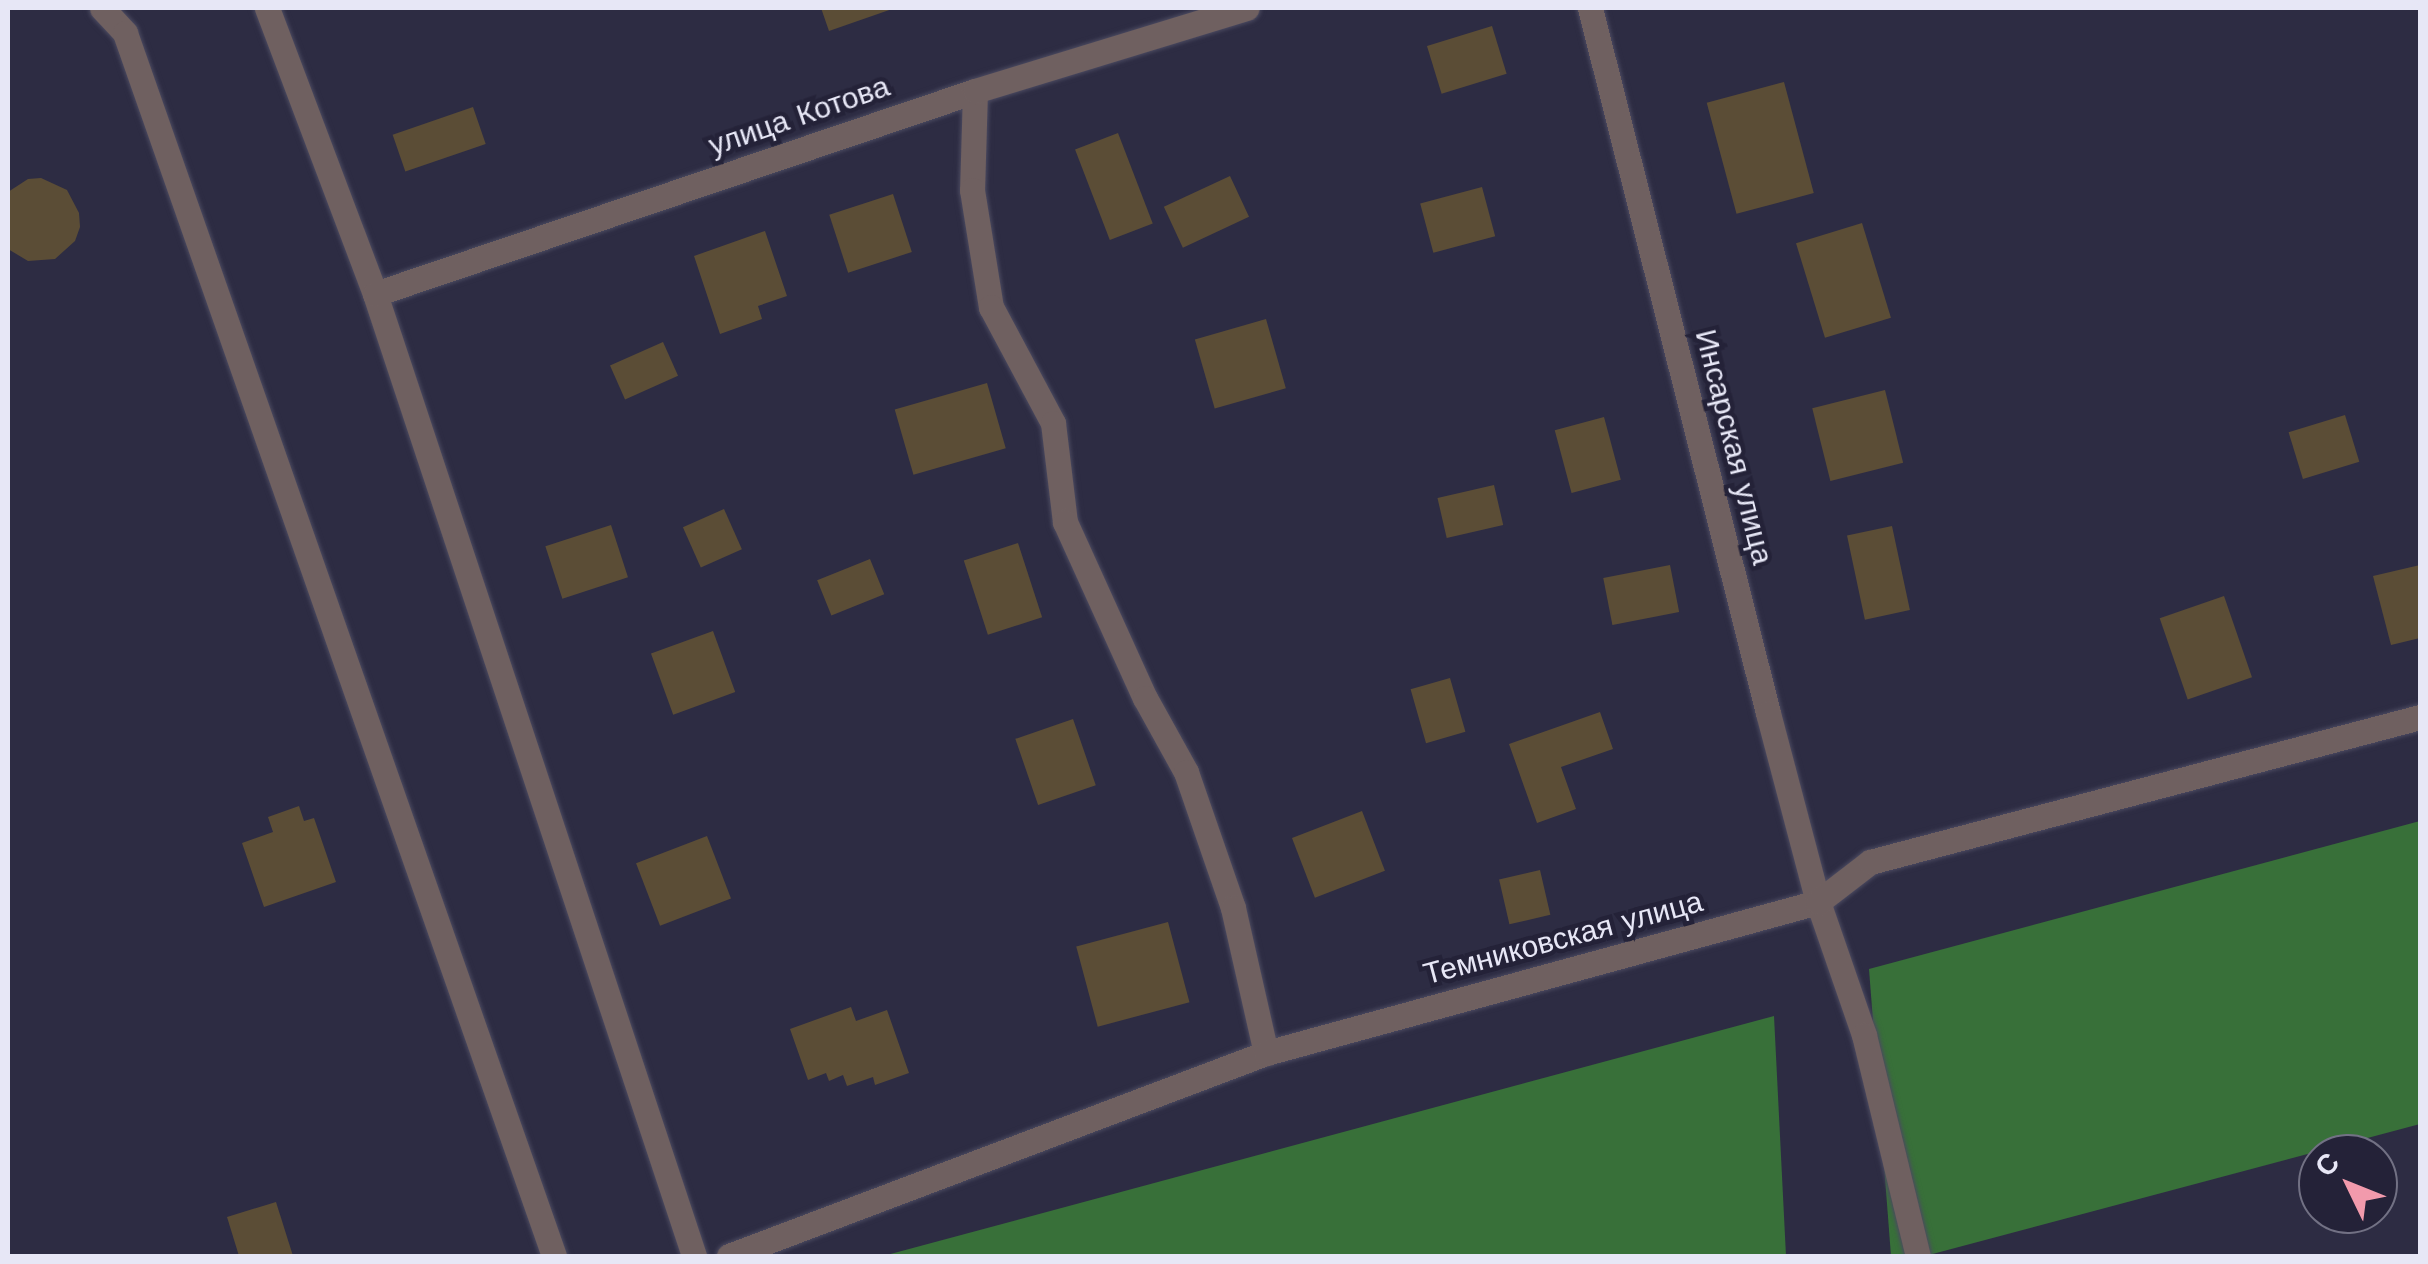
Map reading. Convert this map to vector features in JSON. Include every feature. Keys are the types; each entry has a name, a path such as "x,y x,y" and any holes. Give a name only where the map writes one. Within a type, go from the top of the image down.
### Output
{"street":[{"path":"102,8 125,33 554,1256"},
{"path":"267,8 375,294 694,1256"},
{"name":"улица Котова","path":"375,294 975,91 1247,8"},
{"name":"Инсарская улица","path":"1590,8 1818,902 1864,1035 1918,1256"},
{"path":"975,91 972,190 991,307 1053,423 1065,522 1145,698 1186,772 1233,908 1266,1053"},
{"name":"Темниковская улица","path":"729,1256 1266,1053 1818,902 1870,862 2420,717"}],"green space":[{"path":"2420,821 2420,1124 2382,1134 2298,1134 2298,1157 1925,1256 1891,1256 1869,969"},
{"path":"1774,1016 1786,1256 883,1256"}],"building":[{"path":"821,8 895,8 829,31"},
{"path":"1492,26 1507,74 1442,94 1427,46"},
{"path":"1784,82 1814,193 1736,214 1707,103"},
{"path":"473,107 486,144 405,172 393,135"},
{"path":"1118,133 1153,224 1110,240 1075,149"},
{"path":"1230,176 1249,217 1183,248 1164,207"},
{"path":"41,178 67,190 79,213 80,227 75,241 55,259 28,261 8,249 8,192 28,179"},
{"path":"1482,187 1495,236 1433,253 1420,204"},
{"path":"893,194 912,252 848,273 829,215"},
{"path":"1862,223 1891,318 1825,338 1796,243"},
{"path":"765,231 787,296 758,306 762,319 720,334 694,256"},
{"path":"1266,319 1286,388 1215,409 1195,339"},
{"path":"663,342 678,376 625,399 610,366"},
{"path":"987,383 1006,448 913,475 895,409"},
{"path":"1885,390 1903,463 1830,481 1812,408"},
{"path":"2345,415 2359,462 2303,479 2289,432"},
{"path":"1604,417 1621,480 1572,493 1555,430"},
{"path":"1494,485 1503,525 1447,538 1437,498"},
{"path":"724,509 742,549 701,567 683,527"},
{"path":"611,525 628,577 562,599 545,546"},
{"path":"1892,526 1910,610 1865,620 1847,536"},
{"path":"1018,543 1042,617 988,635 964,561"},
{"path":"870,559 884,594 831,616 817,580"},
{"path":"1670,565 1679,612 1612,625 1603,578"},
{"path":"2420,565 2420,638 2391,645 2373,576"},
{"path":"2224,596 2252,677 2188,699 2160,618"},
{"path":"713,631 735,692 673,715 651,654"},
{"path":"1450,678 1465,732 1426,743 1411,689"},
{"path":"1600,712 1613,749 1561,767 1576,809 1537,823 1509,744"},
{"path":"1073,719 1096,785 1038,805 1015,739"},
{"path":"299,806 304,821 314,818 336,882 264,907 242,843 273,832 268,817"},
{"path":"1362,811 1385,871 1315,898 1292,838"},
{"path":"707,836 731,899 660,926 636,863"},
{"path":"1540,870 1550,915 1509,924 1499,879"},
{"path":"1168,922 1189,1002 1098,1027 1076,947"},
{"path":"851,1007 856,1021 887,1010 909,1073 875,1085 873,1077 847,1086 843,1075 829,1081 826,1073 808,1080 790,1029"},
{"path":"276,1202 293,1256 239,1256 227,1217"}]}
